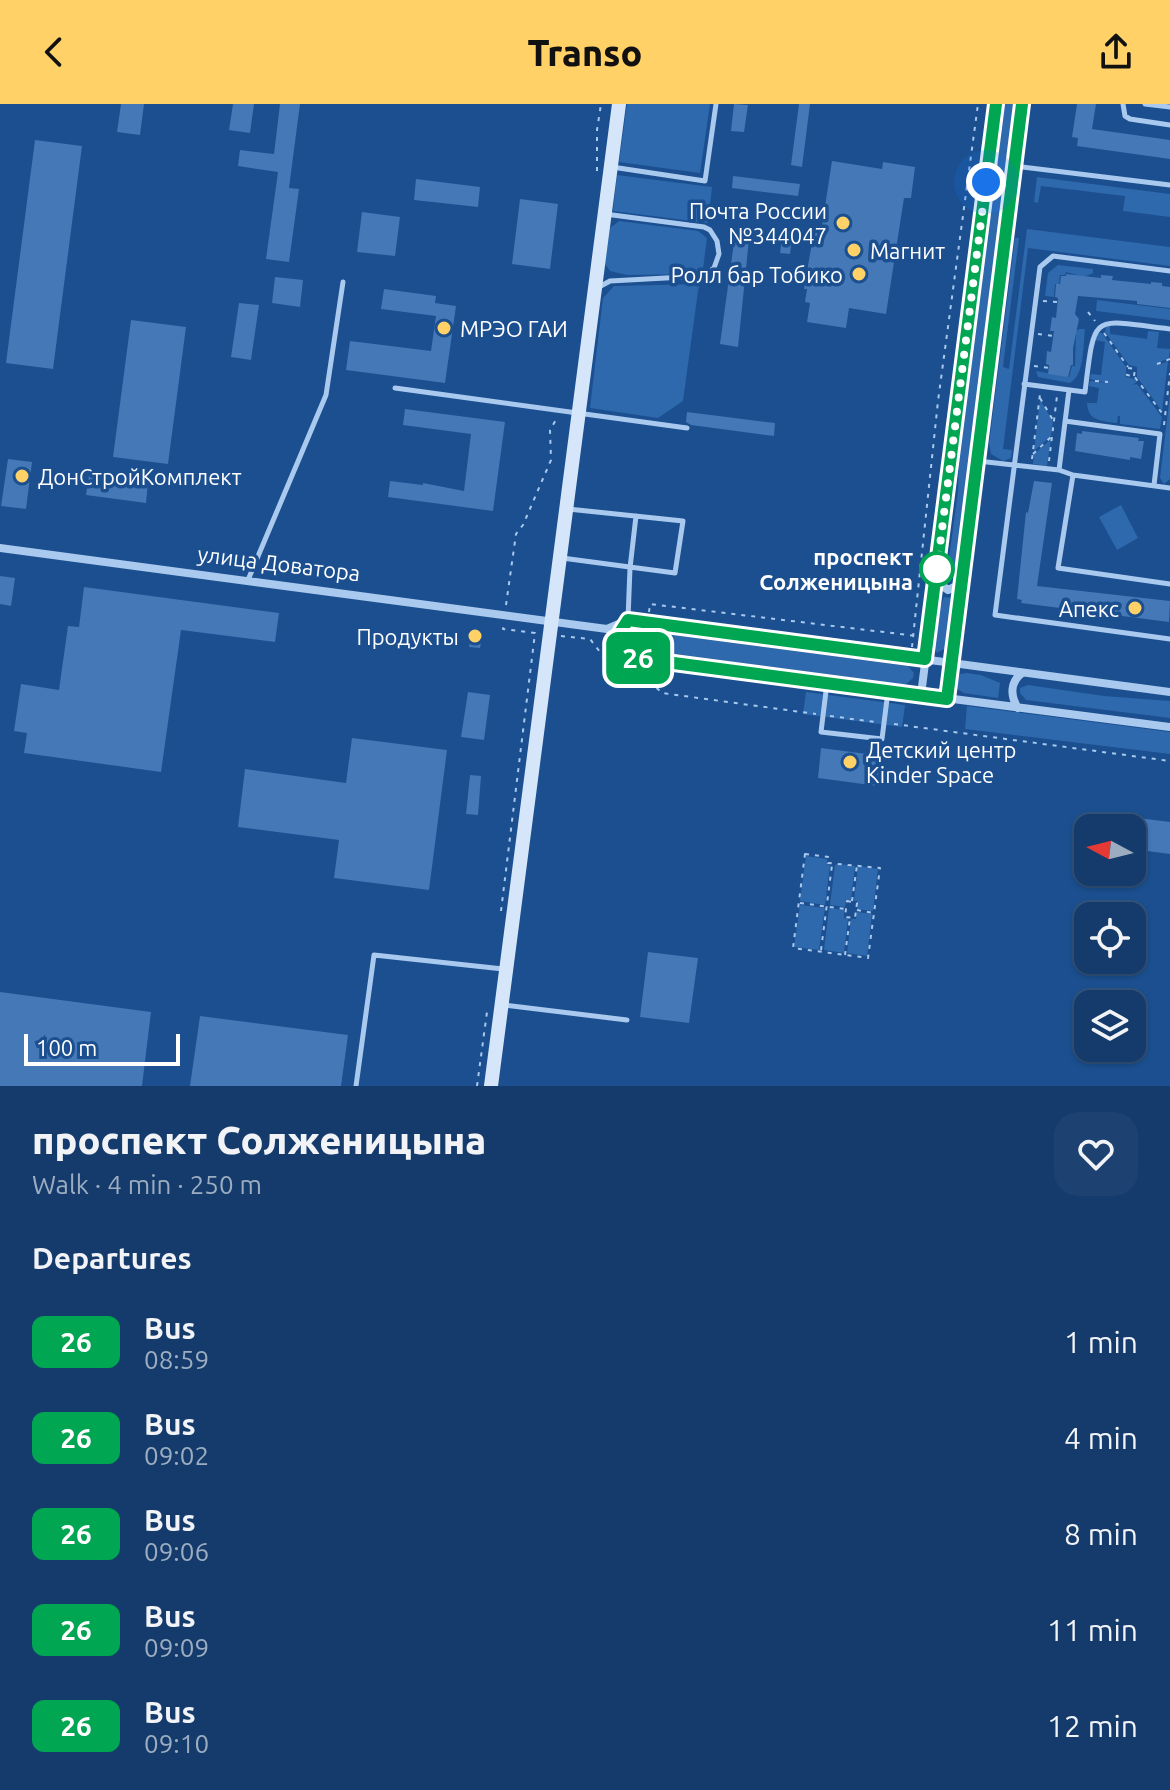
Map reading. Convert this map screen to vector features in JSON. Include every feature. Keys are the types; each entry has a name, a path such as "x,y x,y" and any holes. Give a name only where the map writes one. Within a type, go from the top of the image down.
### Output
{"street":[{"path":"491,1086 605,214 604,171 619,104"},
{"path":"921,695 996,104"},
{"path":"947,699 1022,104"},
{"name":"улица Доватора","path":"0,548 553,621"},
{"path":"936,581 948,590 961,584"},
{"path":"619,645 621,631 628,620"},
{"path":"607,629 628,620 1170,692"},
{"path":"553,621 607,629 628,657 1170,727"},
{"path":"1018,708 1012,689 1016,678 1023,672"}],"lane":[{"path":"604,171 705,181 716,104"},
{"path":"1123,104 1125,116 1130,119 1170,125"},
{"path":"1145,104 1170,107"},
{"path":"1014,166 1170,185"},
{"path":"595,289 610,281 703,276 714,268 719,254 717,241 704,227 605,214"},
{"path":"1170,271 1053,256 1040,267 995,615 1170,639"},
{"path":"247,581 326,395 343,282"},
{"path":"1024,384 1085,392 1092,337 1098,326 1109,322 1170,329"},
{"path":"395,388 687,428"},
{"path":"1059,470 1069,390"},
{"path":"1065,421 1160,434 1154,485"},
{"path":"978,461 1031,466 1170,488"},
{"path":"1073,475 1058,568 1170,584"},
{"path":"561,558 675,573 683,521 567,509"},
{"path":"628,620 636,516"},
{"path":"827,683 821,732 882,739 888,691"},
{"path":"356,1086 374,955 508,970"},
{"path":"503,1005 627,1020"}],"path":[{"path":"601,104 597,130 604,171"},
{"path":"911,657 938,401 978,104"},
{"path":"1036,300 1058,302"},
{"path":"1088,312 1129,368 1135,369 1134,376"},
{"path":"1031,333 1053,336"},
{"path":"1157,364 1170,359"},
{"path":"1027,365 1049,368"},
{"path":"1129,368 1127,375 1134,376 1165,417"},
{"path":"1160,434 1170,373"},
{"path":"1086,380 1108,382"},
{"path":"1031,466 1041,386"},
{"path":"1048,469 1058,389"},
{"path":"1040,397 1054,422"},
{"path":"499,924 535,633 503,629 516,534 523,525 551,460 550,430 563,410"},
{"path":"1033,454 1052,436"},
{"path":"642,674 662,693 1170,761"},
{"path":"805,854 829,857 828,863 833,863 880,868 868,958 793,948 805,854"},
{"path":"821,952 833,863"},
{"path":"852,902 857,865"},
{"path":"847,901 857,903 855,918 845,917 846,909 847,901"},
{"path":"799,903 846,909"},
{"path":"856,910 874,913"},
{"path":"845,955 850,917"},
{"path":"477,1086 487,1012"}],"shaded area":[{"path":"627,104 710,104 700,173 619,162"},
{"path":"1004,104 1017,104 955,574 951,577 947,573 958,492 959,447"},
{"path":"617,175 712,187 708,223 613,211"},
{"path":"1037,177 1170,194 1170,217 1123,211 1125,196 1041,186 1038,203 1034,202"},
{"path":"619,221 698,231 707,238 703,269 695,274 627,275 610,271 605,264 610,228"},
{"path":"1027,229 1170,247 1170,266 1028,248 1003,449 1012,450 1011,458 1003,461 991,454 989,444 1015,238 1019,238 1003,367 1009,369"},
{"path":"1058,265 1093,269 1093,273 1084,277 1066,272 1060,275 1059,284 1055,284 1054,297 1045,296 1048,273"},
{"path":"699,284 683,401 658,418 590,408 603,298 614,286"},
{"path":"1097,300 1170,309 1170,320 1096,311"},
{"path":"1110,325 1110,334 1147,339 1148,331 1159,332 1157,348 1170,349 1169,358 1160,362 1168,361 1162,411 1137,377 1137,367 1129,365 1105,332 1106,326"},
{"path":"1085,329 1081,366 1075,379 1070,383 1038,377 1036,371 1069,377 1072,366 1075,366 1076,331"},
{"path":"1097,333 1102,333 1126,367 1126,377 1137,382 1132,385 1137,384 1162,417 1160,429 1120,424 1120,416 1117,423 1101,421 1090,413 1087,403 1097,403 1099,388 1089,386 1090,381 1106,383 1090,379 1091,374 1101,375 1105,342 1095,340"},
{"path":"1170,395 1170,479 1164,484 1160,478"},
{"path":"1040,400 1053,421 1051,436 1034,451"},
{"path":"1051,439 1047,466 1033,464 1034,454"},
{"path":"1121,505 1138,538 1117,550 1099,517"},
{"path":"944,597 952,598 946,648 937,653 933,646 936,619"},
{"path":"634,630 908,666 914,673 905,685 632,648"},
{"path":"966,673 1000,683 998,698 964,693 957,689 956,679"},
{"path":"1028,685 1104,696 1170,701 1170,718 1026,700 1020,688"},
{"path":"806,692 905,705 902,727 803,714"},
{"path":"967,706 1170,732 1170,754 965,729"},
{"path":"806,856 827,859 830,865 825,905 800,901"},
{"path":"835,865 855,866 851,900 846,900 845,907 830,905"},
{"path":"858,866 878,869 873,911 857,909 858,901 854,901"},
{"path":"800,905 825,908 819,950 794,947"},
{"path":"829,908 844,910 844,918 848,919 844,953 824,950"},
{"path":"857,912 872,914 867,956 847,953 851,919 856,919"}],"building":[{"path":"121,104 144,104 140,135 117,132"},
{"path":"233,104 254,104 250,133 229,130"},
{"path":"280,104 300,104 289,188 299,189 289,262 266,259 278,172 238,166 240,150 274,154"},
{"path":"734,104 748,105 744,132 731,131"},
{"path":"799,104 810,104 802,167 791,165"},
{"path":"1077,104 1096,104 1092,129 1170,140 1170,159 1077,146 1078,138 1072,137"},
{"path":"35,140 82,146 53,369 6,363"},
{"name":"Магнит","path":"832,161 882,169 883,162 915,167 911,198 904,198 886,314 849,308 846,328 807,322 810,303 805,302 807,289 804,289 815,225 822,226"},
{"path":"733,176 800,184 798,196 732,188"},
{"path":"416,179 480,187 478,207 414,200"},
{"path":"520,199 558,204 550,269 512,264"},
{"path":"362,212 400,217 395,256 357,252"},
{"path":"736,228 750,229 738,347 720,344"},
{"path":"783,231 793,232 790,254 780,253"},
{"path":"1061,276 1162,283 1162,286 1170,287 1170,308 1137,304 1137,301 1078,296 1075,314 1079,319 1073,365 1068,377 1048,374 1047,351 1051,352 1054,331 1050,331 1052,317 1056,318 1058,298 1055,297 1056,284 1060,284"},
{"path":"275,277 303,280 300,307 272,303"},
{"path":"384,289 436,296 435,303 456,306 445,383 346,370 350,341 431,351 436,316 381,309"},
{"path":"239,303 259,305 251,360 231,357"},
{"path":"131,320 186,327 168,464 113,457"},
{"path":"405,409 505,422 493,511 388,497 390,481 423,483 464,491 471,434 403,425"},
{"path":"687,412 775,423 774,436 691,425 686,422"},
{"path":"1082,431 1139,438 1138,441 1144,441 1141,459 1075,451 1077,433 1082,434"},
{"path":"8,459 32,462 26,509 1,506"},
{"path":"89,475 148,482 146,503 86,495"},
{"path":"1034,481 1052,483 1037,586 1170,601 1169,622 1021,603 1022,600 1017,599 1026,512"},
{"path":"0,576 15,578 11,606 0,604"},
{"path":"84,587 279,613 275,642 181,630 161,772 24,753 27,733 14,731 21,684 59,690 68,626 79,627"},
{"path":"471,635 482,637 480,648 469,647"},
{"path":"468,692 490,695 484,740 461,737"},
{"path":"352,738 447,750 429,890 334,878 339,840 238,827 245,769 346,783"},
{"name":"Детский центр Kinder Space","path":"821,748 882,756 878,786 818,778"},
{"path":"470,775 481,776 478,815 466,814"},
{"path":"1146,819 1170,822 1170,854 1146,851"},
{"path":"648,952 698,958 689,1023 640,1017"},
{"path":"0,992 151,1012 142,1086 0,1086"},
{"path":"200,1016 348,1035 341,1086 190,1086"}],"bus line":[{"name":"26","path":"996,104 925,659 628,620 621,631 619,645 628,657 947,699 1022,104"}],"place":[{"name":"Почта России №344047","path":"843,223"},
{"name":"Магнит","path":"854,250"},
{"name":"Ролл бар Тобико","path":"859,274"},
{"name":"МРЭО ГАИ","path":"444,328"},
{"name":"ДонСтройКомплект","path":"22,476"},
{"name":"проспект Солженицына","path":"937,569"},
{"name":"Апекс","path":"1135,608"},
{"name":"Продукты","path":"475,636"},
{"name":"Детский центр Kinder Space","path":"850,762"}],"route":[{"path":"937,569 986,182"}]}
